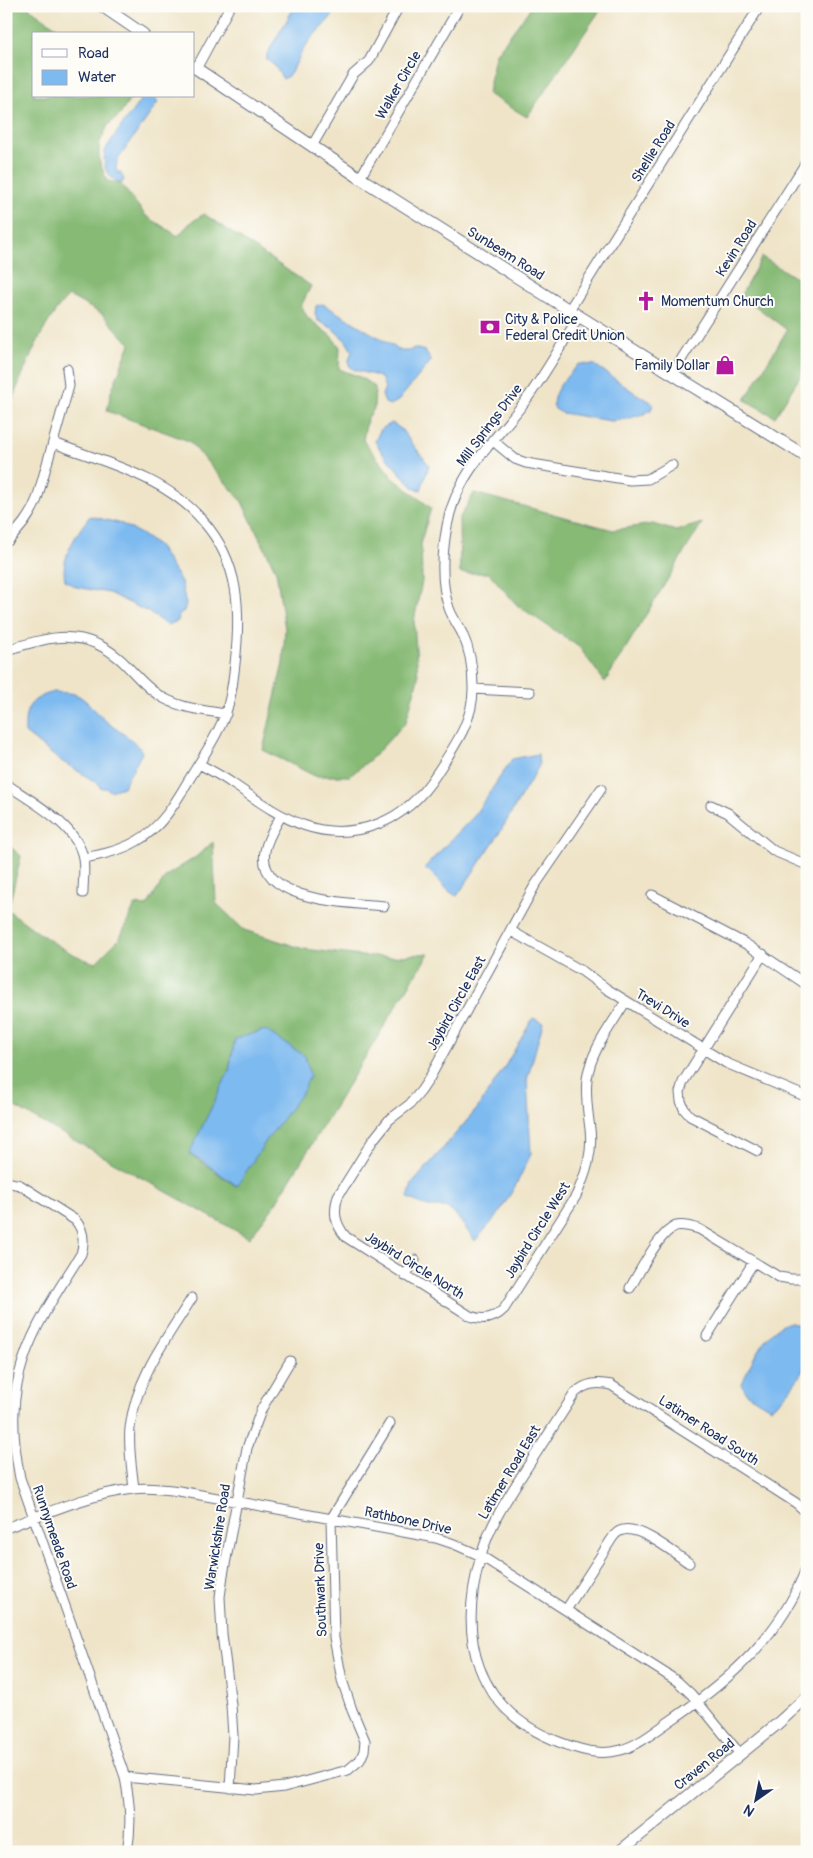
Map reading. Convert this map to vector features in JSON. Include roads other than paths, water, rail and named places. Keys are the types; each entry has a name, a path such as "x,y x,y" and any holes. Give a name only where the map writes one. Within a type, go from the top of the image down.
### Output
{"street":[{"path":"102,6 140,32"},
{"path":"195,68 230,6"},
{"path":"312,146 353,75 369,61 399,6"},
{"name":"Walker Circle","path":"360,178 460,6"},
{"name":"Shellie Road","path":"574,313 760,6"},
{"name":"Sunbeam Road","path":"195,68 360,178 672,374 807,456"},
{"name":"Kevin Road","path":"672,374 807,161"},
{"name":"Mill Springs Drive","path":"199,764 232,783 252,799 281,816 304,826 342,832 364,829 398,815 414,803 430,784 457,744 464,729 470,714 474,689 468,647 450,610 444,590 442,570 447,525 459,489 481,453 525,401 574,313"},
{"path":"8,541 32,512 54,443 69,386 66,369"},
{"path":"492,440 515,459 526,463 630,480 648,479 672,465"},
{"path":"54,443 144,477 166,488 187,504 204,521 227,559 234,580 238,605 237,643 231,696 226,714 199,764 170,810 155,828 138,841 122,849 104,855 83,858"},
{"path":"6,650 55,637 76,638 94,642 121,660 147,687 166,700 180,706 226,714"},
{"path":"474,689 530,692"},
{"path":"6,784 60,822 71,833 83,858 83,893"},
{"name":"Jaybird Circle East","path":"338,1225 335,1206 338,1196 373,1140 389,1120 410,1104 426,1085 550,862 601,789"},
{"path":"710,805 728,813 774,850 807,865"},
{"path":"281,816 268,840 264,852 266,866 271,877 280,886 291,892 334,901 384,906"},
{"path":"652,894 746,944 807,985"},
{"name":"Trevi Drive","path":"511,932 582,971 703,1050 746,1072 807,1097"},
{"path":"758,1151 696,1121 684,1109 680,1092 683,1082 763,954"},
{"name":"Jaybird Circle West","path":"484,1319 498,1315 504,1310 576,1196 584,1179 590,1149 586,1095 587,1078 592,1059 600,1043 626,1001"},
{"name":"Runnymeade Road","path":"6,1182 20,1185 75,1220 80,1226 84,1240 81,1254 35,1327 23,1353 15,1379 11,1427 13,1451 20,1478 125,1777 131,1821 127,1852"},
{"name":"Jaybird Circle North","path":"338,1225 346,1237 353,1243 470,1316 484,1319"},
{"path":"630,1288 661,1238 676,1226 684,1225 699,1229 779,1277 807,1279"},
{"path":"406,1276 415,1260"},
{"path":"707,1336 753,1263"},
{"path":"134,1489 130,1429 137,1394 151,1363 192,1298"},
{"name":"Warwickshire Road","path":"230,1788 233,1736 232,1705 222,1634 220,1597 247,1448 255,1422 290,1361"},
{"name":"Latimer Road South","path":"591,1383 600,1382 612,1385 796,1503 807,1513"},
{"name":"Latimer Road East","path":"591,1383 581,1387 575,1393 498,1513 481,1556 475,1580 472,1609 474,1653 485,1680 495,1696 504,1708 521,1723 542,1735 592,1752 621,1750 636,1744 698,1702 734,1673 774,1628 791,1603 807,1566"},
{"path":"331,1519 390,1423"},
{"name":"Rathbone Drive","path":"6,1528 104,1495 134,1489 180,1491 436,1538 481,1556 677,1681 698,1702 740,1754"},
{"name":"Southwark Drive","path":"230,1788 256,1790 284,1787 348,1770 355,1766 364,1751 364,1741 342,1680 334,1638 331,1519"},
{"path":"566,1610 611,1540 621,1531 630,1530 641,1533 689,1563"},
{"name":"Craven Road","path":"620,1852 806,1701"},
{"path":"125,1777 230,1788"}],"water":[{"path":"295,6 338,6 302,51 290,74 283,79 275,66 267,60 267,54"},
{"path":"142,98 155,98 158,101 117,161 116,169 118,174 120,171 124,180 122,183 113,179 105,168 105,152"},
{"path":"323,304 401,351 409,351 414,348 425,351 431,361 398,401 390,405 385,403 382,395 385,387 382,379 350,367 349,361 352,351 346,341 332,328 318,321 315,314 316,306"},
{"path":"579,364 595,365 651,402 653,404 651,410 626,419 611,421 562,413 555,409 553,404 556,392 562,382"},
{"path":"392,423 401,429 429,465 421,490 415,489 383,454 375,441 381,429"},
{"path":"90,516 122,524 141,534 159,547 181,582 186,604 184,611 179,615 178,621 167,625 148,612 109,593 76,587 65,580 64,571 67,554"},
{"path":"54,692 77,695 107,722 132,740 140,749 142,753 123,787 111,791 106,788 100,788 99,784 58,759 25,733 27,711 30,706 39,698"},
{"path":"538,754 539,766 497,837 457,896 424,868 474,816 512,759"},
{"path":"533,1018 543,1023 527,1080 531,1154 498,1215 475,1241 456,1215 446,1207 428,1207 408,1198 412,1184 477,1109 504,1068"},
{"path":"265,1030 305,1056 310,1076 303,1091 266,1141 237,1186 201,1160 189,1154 229,1071 235,1039"},
{"path":"791,1322 807,1327 807,1359 804,1368 791,1388 770,1408 747,1394 742,1384 755,1356 767,1338 782,1325"}],"place":[{"name":"Momentum Church","path":"646,301"},
{"name":"City & Police Federal Credit Union","path":"490,327"},
{"name":"Family Dollar","path":"725,365"}]}
